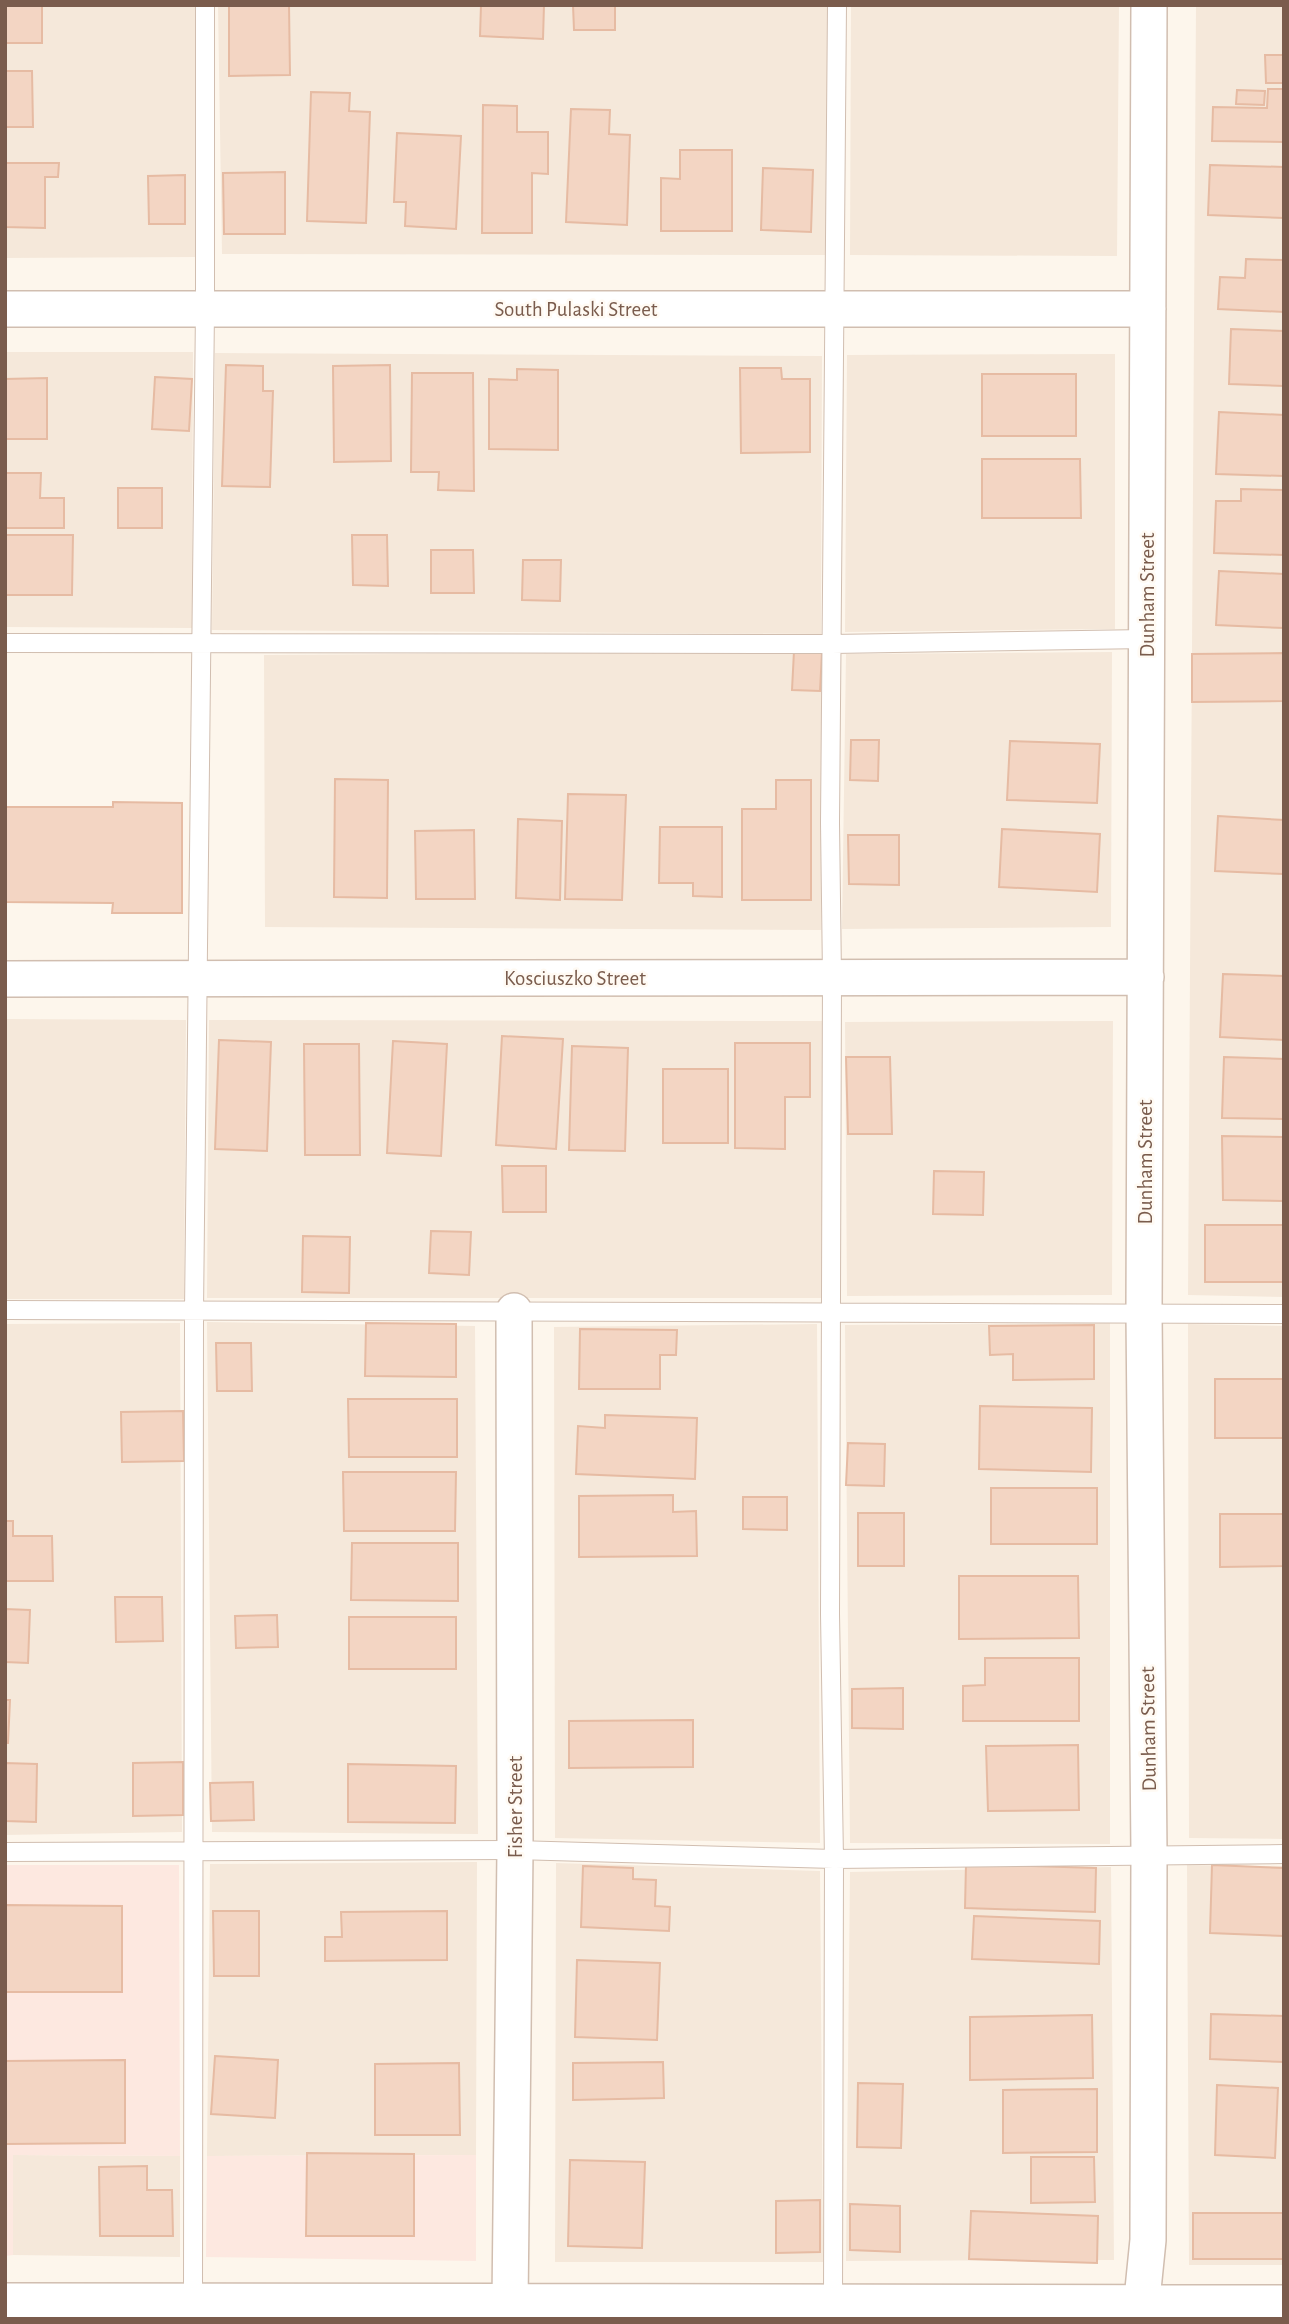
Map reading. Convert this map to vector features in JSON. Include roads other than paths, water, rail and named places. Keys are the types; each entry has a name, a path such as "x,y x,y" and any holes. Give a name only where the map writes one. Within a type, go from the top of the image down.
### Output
{"street":[{"name":"Dunham Street","path":"1140,2310 1148,2240 1149,1854 1144,1313 1149,5"},
{"name":"South Pulaski Street","path":"5,309 1148,309"},
{"name":"Kosciuszko Street","path":"5,979 1146,977"},
{"name":"Fisher Street","path":"510,2303 515,1850 514,1311"},
{"path":"5,2301 447,2311 510,2303 833,2301 1140,2310 1284,2302"}],"lane":[{"path":"205,5 205,309 194,1311 195,1850 212,2307"},
{"path":"833,2301 834,1859 830,1614 832,644 837,5"},
{"path":"5,643 832,644 1147,639"},
{"path":"5,1310 1284,1314"},
{"path":"5,1853 515,1850 834,1859 1284,1854"}]}
